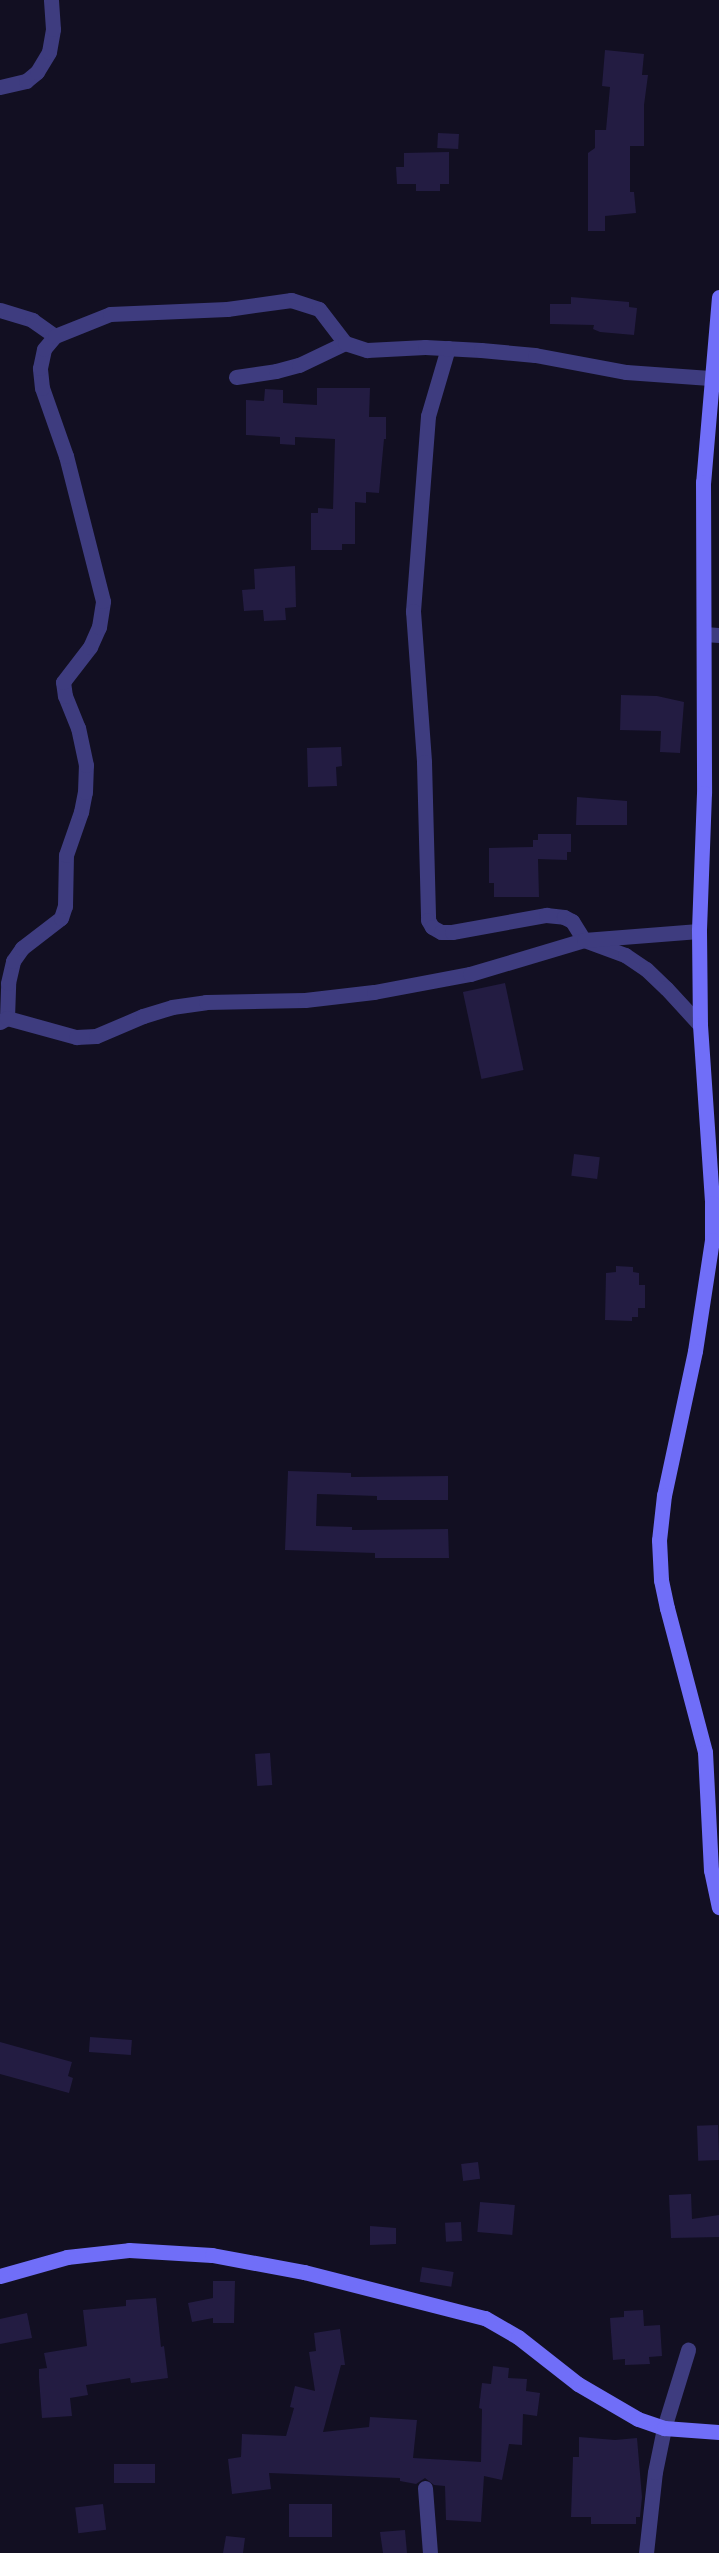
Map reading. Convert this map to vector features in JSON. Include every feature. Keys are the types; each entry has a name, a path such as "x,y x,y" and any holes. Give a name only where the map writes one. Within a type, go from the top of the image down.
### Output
{"street":[{"path":"0,87 26,81 37,72 49,52 53,29 51,0"},
{"path":"719,297 710,378 703,482 711,634 699,932 700,1025 712,1203 712,1240 693,1361 664,1495 659,1540 661,1580 667,1608 705,1752 711,1870 719,1907"},
{"path":"699,932 584,940 470,974 374,992 305,1000 206,1002 172,1007 143,1016 96,1036 76,1037 4,1020 13,961 22,948 61,918 65,906 66,855 81,812 85,792 86,765 78,728 65,696 63,682 90,647 99,627 103,601 66,456 42,388 40,368 44,349 55,336 90,321 120,313 227,309 291,300 318,309 345,343 367,350 448,348 535,355 626,372 710,378"},
{"path":"0,310 32,320 55,336"},
{"path":"236,377 299,365 345,343"},
{"path":"448,348 428,416 412,611 424,762 428,920 432,927 441,932 452,932 495,922 558,915 572,921 584,940 625,955 646,969 700,1025"},
{"path":"0,2276 67,2257 129,2250 212,2254 304,2272 485,2318 510,2332 605,2402 638,2419 664,2428 719,2432"},
{"path":"646,2553 655,2472 664,2428 688,2350"},
{"path":"425,2488 430,2553"}],"building":[{"path":"605,50 644,54 642,75 648,75 644,105 644,146 630,146 630,192 634,192 636,213 605,216 605,231 588,231 588,153 595,148 595,130 606,130 610,87 602,86"},
{"path":"438,133 459,134 458,149 437,148"},
{"path":"449,152 449,184 440,184 440,191 416,191 416,184 397,184 396,167 404,167 404,153"},
{"path":"571,297 629,302 629,307 637,308 634,335 600,332 593,329 594,325 550,324 550,304 571,304"},
{"path":"317,388 370,388 369,417 386,417 386,439 384,439 379,493 366,492 366,503 355,502 355,544 342,544 342,550 311,550 311,513 318,513 318,508 333,509 335,439 295,437 295,445 280,444 280,437 246,435 246,400 264,401 265,389 283,390 283,403 317,405"},
{"path":"295,566 296,607 285,608 286,620 264,621 263,610 244,611 242,590 255,589 254,569"},
{"path":"621,695 657,696 684,702 680,753 660,752 661,731 620,730"},
{"path":"341,747 342,766 336,767 337,786 308,787 307,748"},
{"path":"577,797 627,801 627,825 576,825"},
{"path":"538,834 571,834 571,852 567,852 567,860 538,859 539,897 494,897 494,883 489,883 489,848 533,847 533,840 538,840"},
{"path":"505,983 524,1070 481,1079 463,992"},
{"path":"574,1154 600,1157 597,1179 571,1176"},
{"path":"616,1266 633,1267 633,1272 639,1273 639,1285 645,1285 645,1308 638,1308 638,1317 632,1317 632,1321 605,1320 606,1273 616,1272"},
{"path":"288,1471 351,1473 351,1477 448,1476 448,1500 377,1500 377,1496 317,1494 316,1526 352,1527 352,1530 448,1529 449,1558 375,1558 375,1553 285,1550"},
{"path":"270,1753 272,1785 257,1786 255,1754"},
{"path":"90,2037 132,2040 131,2055 89,2052"},
{"path":"0,2042 72,2062 68,2076 73,2078 69,2093 0,2074"},
{"path":"718,2125 719,2160 698,2161 697,2126"},
{"path":"478,2162 480,2179 463,2181 461,2164"},
{"path":"691,2194 692,2219 719,2215 719,2237 671,2238 669,2195"},
{"path":"480,2202 515,2205 512,2235 477,2232"},
{"path":"461,2222 462,2241 446,2242 445,2223"},
{"path":"370,2226 396,2228 396,2244 370,2245"},
{"path":"422,2267 454,2272 451,2287 420,2282"},
{"path":"213,2281 235,2281 234,2323 213,2323 213,2318 192,2322 188,2303 213,2298"},
{"path":"156,2298 161,2347 164,2346 168,2378 131,2383 130,2378 86,2385 88,2395 70,2398 72,2416 42,2418 39,2369 47,2368 44,2353 87,2346 83,2310 126,2306 126,2300"},
{"path":"643,2310 644,2326 660,2325 662,2356 649,2357 650,2364 625,2365 625,2359 613,2360 610,2318 624,2317 624,2311"},
{"path":"27,2313 32,2338 0,2344 0,2319"},
{"path":"340,2329 345,2365 341,2365 323,2432 369,2427 370,2417 417,2420 413,2458 481,2462 482,2409 479,2408 482,2383 491,2384 493,2366 509,2368 508,2378 527,2379 526,2391 540,2393 537,2416 523,2414 522,2445 509,2444 502,2480 484,2476 481,2522 446,2520 445,2486 434,2485 425,2478 416,2484 400,2481 400,2478 269,2473 271,2489 232,2494 228,2459 241,2457 242,2434 286,2436 294,2408 290,2407 295,2386 315,2391 309,2352 316,2351 314,2333"},
{"path":"579,2437 615,2440 637,2438 642,2497 640,2517 636,2517 636,2524 591,2524 591,2517 571,2517 573,2457 579,2457"},
{"path":"114,2464 155,2464 155,2483 114,2483"},
{"path":"103,2504 106,2530 78,2533 75,2507"},
{"path":"289,2504 332,2504 332,2537 289,2537"},
{"path":"405,2530 407,2553 383,2553 380,2532"},
{"path":"226,2536 245,2538 243,2553 223,2553"}]}
